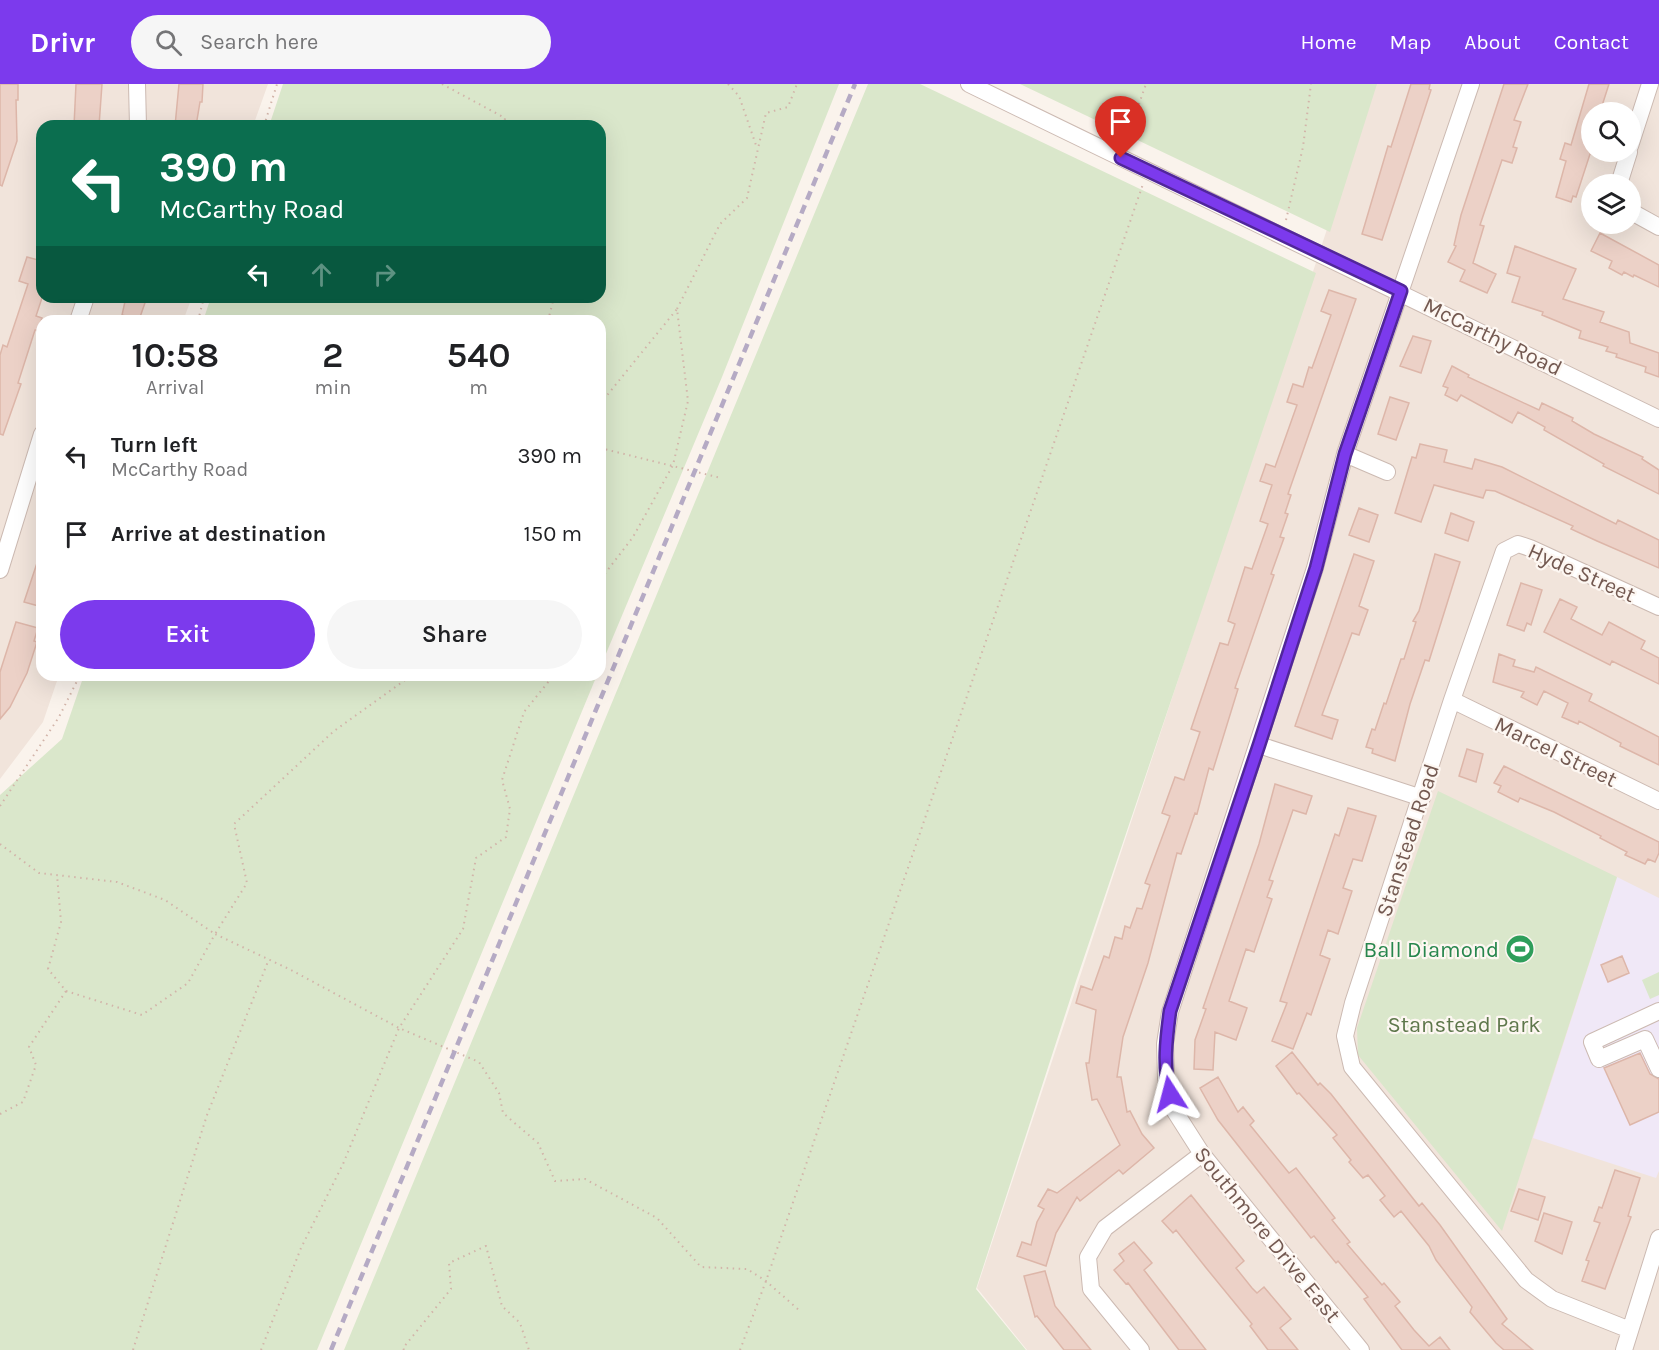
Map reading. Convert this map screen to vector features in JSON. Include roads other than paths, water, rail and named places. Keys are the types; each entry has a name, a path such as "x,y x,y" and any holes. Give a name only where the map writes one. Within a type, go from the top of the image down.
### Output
{"street":[{"path":"137,84 138,120"},
{"name":"McCarthy Road","path":"969,84 1401,291 1659,418"},
{"name":"Southmore Drive East","path":"1361,1350 1202,1154 1174,1110 1166,1078 1165,1044 1170,1011 1316,568 1345,454 1471,84"},
{"path":"1641,112 1650,84"},
{"path":"1641,217 1659,227"},
{"path":"0,570 36,453"},
{"path":"1345,454 1387,472"},
{"name":"Hyde Street","path":"1504,550 1518,544 1530,548 1659,607"},
{"name":"Stanstead Road","path":"1504,550 1452,700 1422,798 1353,1003 1345,1036 1352,1067 1526,1280 1552,1299 1630,1330"},
{"name":"Marcel Street","path":"1452,700 1659,801"},
{"path":"1259,745 1422,798"},
{"path":"1659,1011 1592,1042 1599,1059 1645,1039 1659,1069"},
{"path":"1142,1350 1091,1288 1088,1257 1105,1228 1202,1154"},
{"path":"1624,1350 1659,1238"}],"railway":[{"path":"331,1350 855,84"}],"place":[{"name":"Ball Diamond","path":"1520,949"}],"park label":[{"name":"Stanstead Park","path":"1464,1024"}]}
